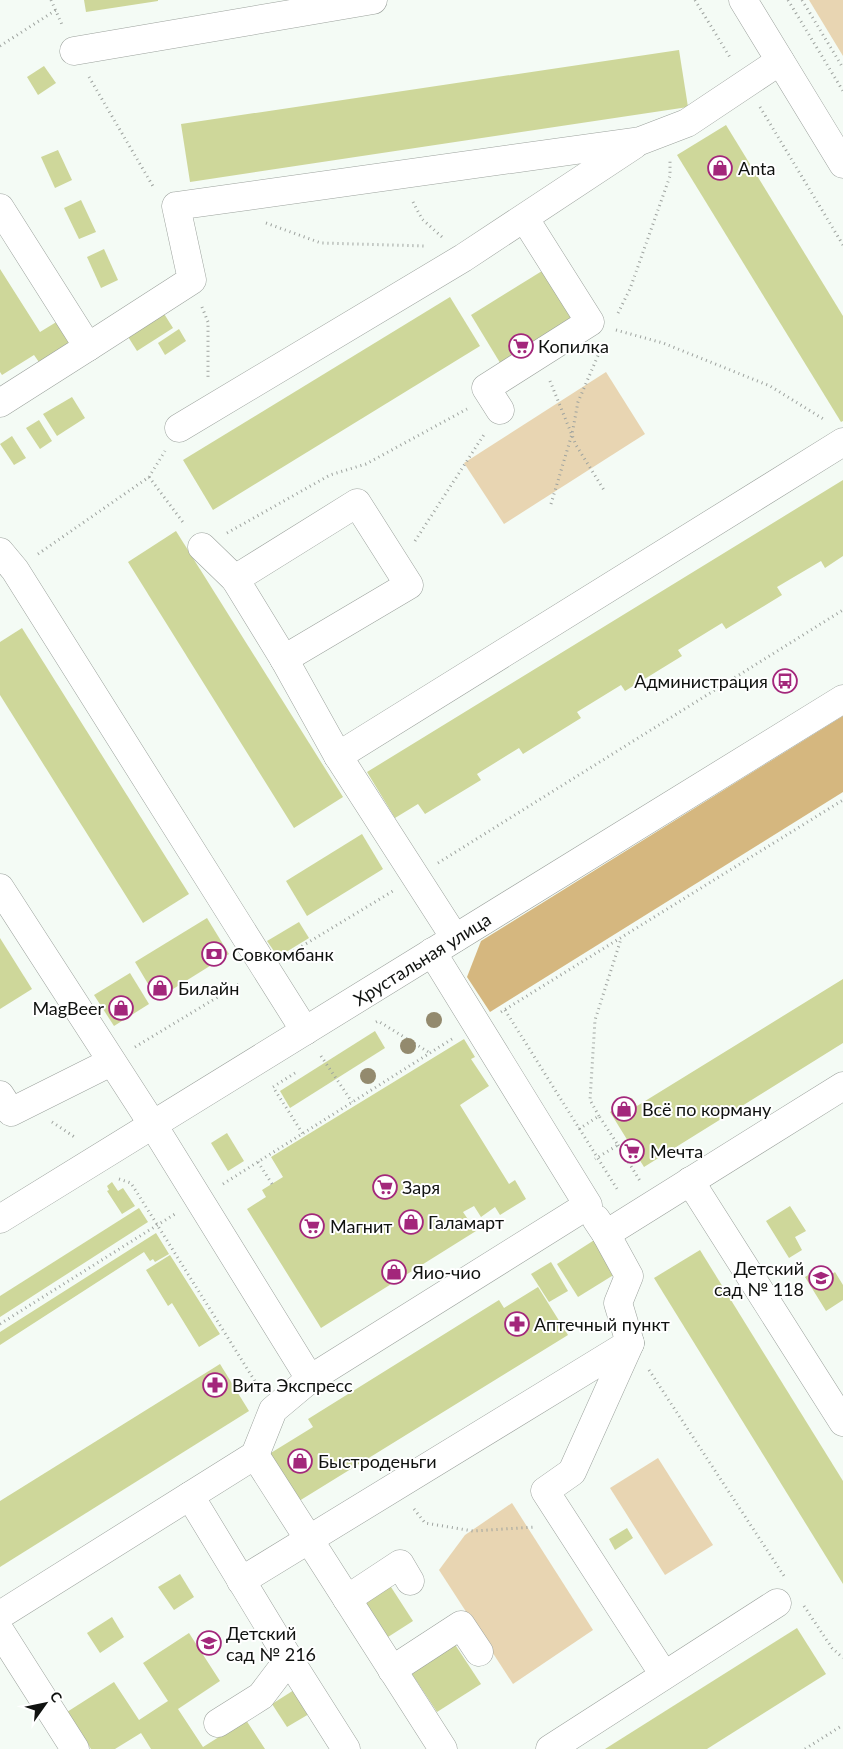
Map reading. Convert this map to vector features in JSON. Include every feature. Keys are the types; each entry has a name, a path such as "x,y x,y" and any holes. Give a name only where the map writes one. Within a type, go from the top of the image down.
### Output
{"main road":[{"path":"74,51 373,0"},
{"path":"744,0 843,164"},
{"path":"0,403 192,280 176,206 640,141 687,123 780,61"},
{"path":"179,428 455,250 525,219 640,141"},
{"path":"0,208 88,347"},
{"path":"493,399 536,356 590,322 525,219"},
{"path":"338,756 835,431"},
{"path":"234,580 357,503 398,567 409,585 284,659"},
{"path":"202,547 234,580 284,659 338,756 455,938"},
{"path":"8,561 305,1030"},
{"name":"Хрустальная улица","path":"0,1219 843,699"},
{"path":"0,888 153,1125 310,1379"},
{"path":"432,952 606,1234 629,1276 618,1303 630,1343 572,1472 545,1491 664,1675"},
{"path":"0,1095 11,1112 111,1062"},
{"path":"606,1234 843,1086"},
{"path":"690,1181 843,1422"},
{"path":"0,1616 254,1455 273,1410 310,1379 588,1205"},
{"path":"241,1581 630,1343"},
{"path":"254,1455 443,1749"},
{"path":"190,1496 288,1659 346,1749"},
{"path":"347,1599 400,1564 410,1580"},
{"path":"550,1749 788,1594"},
{"path":"392,1670 461,1625 479,1652"},
{"path":"0,1632 75,1749"},
{"path":"218,1723 261,1696 288,1659"}],"path":[{"path":"51,0 74,51 157,194 176,206"},
{"path":"695,0 843,245"},
{"path":"788,0 843,91"},
{"path":"802,0 843,68"},
{"path":"0,46 56,10"},
{"path":"399,175 422,219 455,250"},
{"path":"232,198 254,218 321,244 433,246 455,250"},
{"path":"192,280 208,322 208,386"},
{"path":"590,322 663,343 770,386 835,431"},
{"path":"536,356 557,394 576,445 604,490"},
{"path":"149,477 202,547 330,475 366,464 480,402 493,399"},
{"path":"398,567 493,399"},
{"path":"8,561 149,477 179,428"},
{"path":"111,1062 416,878 843,610"},
{"path":"0,1324 476,1024 505,1010 843,800"},
{"path":"622,938 595,1020 590,1100 618,1145 644,1210"},
{"path":"505,1010 597,1158 644,1210"},
{"path":"370,1026 378,1021 430,1053"},
{"path":"314,1061 323,1056 352,1102"},
{"path":"298,1071 273,1087 303,1134"},
{"path":"579,1129 599,1116"},
{"path":"569,1175 618,1145"},
{"path":"258,1162 272,1184"},
{"path":"117,1178 131,1183 273,1410"},
{"path":"630,1343 788,1594 832,1648 843,1658"},
{"path":"396,1486 425,1523 473,1531 534,1528 559,1513"},
{"path":"805,1749 843,1725"}],"shaded area":[{"path":"809,0 843,0 843,56"},
{"path":"606,372 645,434 504,524 464,463"},
{"path":"843,716 843,792 490,1012 467,977 481,941"},
{"path":"658,1458 713,1545 665,1575 610,1488"},
{"path":"512,1503 593,1630 513,1684 439,1570 465,1535"}],"building":[{"path":"84,0 158,0 158,1 86,12"},
{"path":"679,50 688,107 190,182 181,124"},
{"path":"44,66 56,83 38,95 27,77"},
{"path":"726,125 843,316 843,421 841,422 677,155"},
{"path":"58,150 72,180 55,188 41,157"},
{"path":"81,200 96,232 79,239 64,208"},
{"path":"104,249 118,280 101,288 87,257"},
{"path":"0,269 40,332 58,321 73,345 41,365 34,355 2,375 0,372"},
{"path":"542,271 574,322 502,366 471,315"},
{"path":"450,297 480,346 213,510 183,460"},
{"path":"161,309 173,328 137,351 125,332"},
{"path":"179,329 186,341 165,355 158,343"},
{"path":"72,397 85,418 57,436 43,414"},
{"path":"39,420 52,441 40,449 26,428"},
{"path":"12,436 26,458 14,465 0,444"},
{"path":"843,480 843,556 825,568 821,561 777,587 782,595 726,629 722,623 678,650 682,656 625,691 621,685 577,712 581,718 523,754 519,748 477,774 481,780 425,814 418,804 395,818 367,772"},
{"path":"176,531 343,797 294,828 128,562"},
{"path":"22,628 189,894 143,923 0,695 0,642"},
{"path":"362,834 383,869 307,916 286,881"},
{"path":"207,918 229,954 157,999 135,962"},
{"path":"299,922 309,938 278,957 267,941"},
{"path":"0,938 32,989 0,1009"},
{"path":"130,973 149,1004 114,1026 94,995"},
{"path":"843,979 843,1043 644,1167 610,1112 632,1098 637,1106"},
{"path":"375,1031 385,1048 290,1108 280,1091"},
{"name":"Заря","path":"464,1039 475,1057 471,1059 489,1086 460,1105 509,1184 515,1180 526,1199 500,1215 495,1207 481,1217 474,1206 463,1212 476,1231 321,1328 247,1209 266,1197 262,1190 283,1177 271,1157"},
{"path":"227,1133 244,1161 228,1171 211,1143"},
{"path":"112,1182 118,1191 123,1188 135,1206 122,1214 107,1191 109,1190 107,1186"},
{"path":"790,1206 806,1231 795,1237 802,1250 789,1258 766,1221"},
{"path":"139,1208 148,1222 0,1317 0,1296"},
{"path":"156,1233 169,1254 155,1262 153,1259 150,1261 144,1252 0,1345 0,1332"},
{"path":"599,1237 620,1271 578,1297 557,1264"},
{"path":"700,1250 843,1481 843,1584 654,1278"},
{"path":"170,1255 220,1334 199,1347 172,1303 168,1306 146,1270"},
{"path":"551,1262 568,1291 549,1302 531,1274"},
{"path":"817,1270 824,1280 835,1272 843,1285 843,1300 826,1311 805,1277"},
{"path":"538,1287 568,1335 291,1506 261,1459 313,1427 308,1419 499,1300 504,1308"},
{"path":"220,1364 249,1411 0,1567 0,1501"},
{"path":"627,1528 633,1538 615,1550 609,1539"},
{"path":"180,1574 194,1597 174,1610 158,1587"},
{"path":"389,1584 413,1621 388,1637 364,1600"},
{"path":"112,1617 124,1637 100,1653 87,1633"},
{"path":"797,1628 826,1674 707,1749 605,1749"},
{"path":"189,1633 220,1681 178,1709 203,1747 246,1720 265,1749 151,1749 141,1733 115,1749 91,1749 67,1712 114,1682 139,1720 168,1701 143,1663"},
{"path":"452,1640 481,1684 437,1712 408,1668"},
{"path":"294,1690 309,1714 287,1727 272,1704"}],"place":[{"name":"Anta","path":"720,168"},
{"name":"Копилка","path":"521,346"},
{"name":"Администрация","path":"785,681"},
{"name":"Совкомбанк","path":"214,954"},
{"name":"Билайн","path":"160,988"},
{"name":"MagBeer","path":"121,1008"},
{"name":"Всё по корману","path":"624,1109"},
{"name":"Мечта","path":"632,1151"},
{"name":"Заря","path":"385,1187"},
{"name":"Галамарт","path":"411,1222"},
{"name":"Магнит","path":"312,1226"},
{"name":"Яио-чио","path":"394,1272"},
{"name":"Детский сад № 118","path":"821,1278"},
{"name":"Аптечный пункт","path":"517,1324"},
{"name":"Вита Экспресс","path":"215,1385"},
{"name":"Быстроденьги","path":"300,1461"},
{"name":"Детский сад № 216","path":"209,1643"}]}
